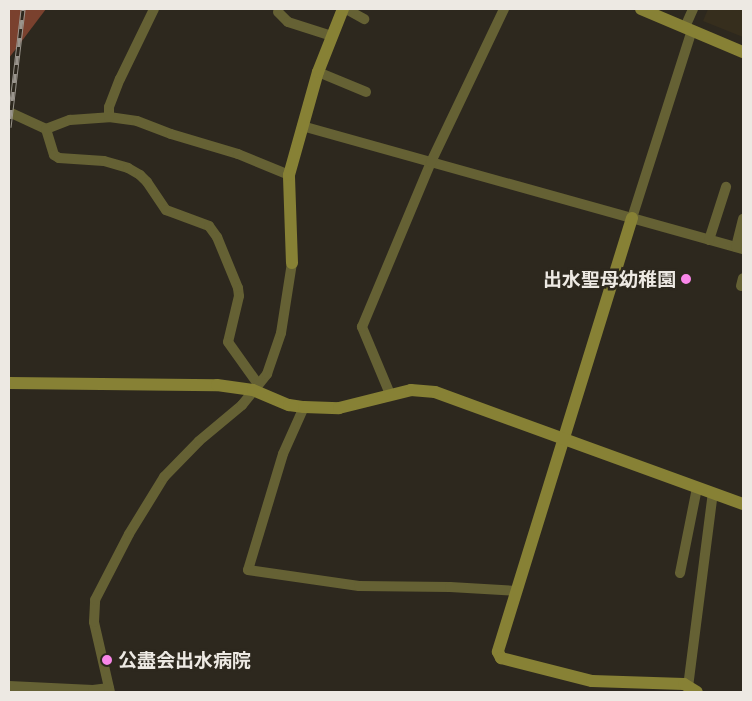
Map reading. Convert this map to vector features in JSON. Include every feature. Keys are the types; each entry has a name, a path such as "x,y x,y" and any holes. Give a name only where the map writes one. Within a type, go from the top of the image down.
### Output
{"street":[{"path":"108,117 109,107 120,79 154,9"},
{"path":"9,686 110,690 94,622 95,600 164,477 199,441 242,405 267,374 281,334 292,263 289,174 302,126 318,72 345,9 364,19"},
{"path":"390,394 362,327 431,162 504,9"},
{"path":"641,9 743,52"},
{"path":"693,9 689,29 632,218 498,652 501,658 592,681 684,684 692,689 713,493"},
{"path":"278,12 288,22 332,36"},
{"path":"318,72 366,92"},
{"path":"9,112 46,128 70,120 108,117 137,121 171,134 238,154 289,174"},
{"path":"302,126 740,248 743,219"},
{"path":"46,128 54,155 60,158 104,160 128,168 148,182 166,210 209,226 217,237 238,288 239,296 228,342 256,387"},
{"path":"709,240 726,187"},
{"path":"9,383 256,387 289,405 340,408 411,390 435,392 743,504"},
{"path":"304,407 283,454 248,570 359,586 450,587 517,591"},
{"path":"680,573 697,488"}],"shaded area":[{"path":"9,9 46,9 9,58"},
{"path":"708,9 743,9 743,37 703,21"}],"railway":[{"path":"9,127 23,9"}],"place":[{"name":"出水聖母幼稚園","path":"686,279"},
{"name":"公盡会出水病院","path":"107,660"}]}
